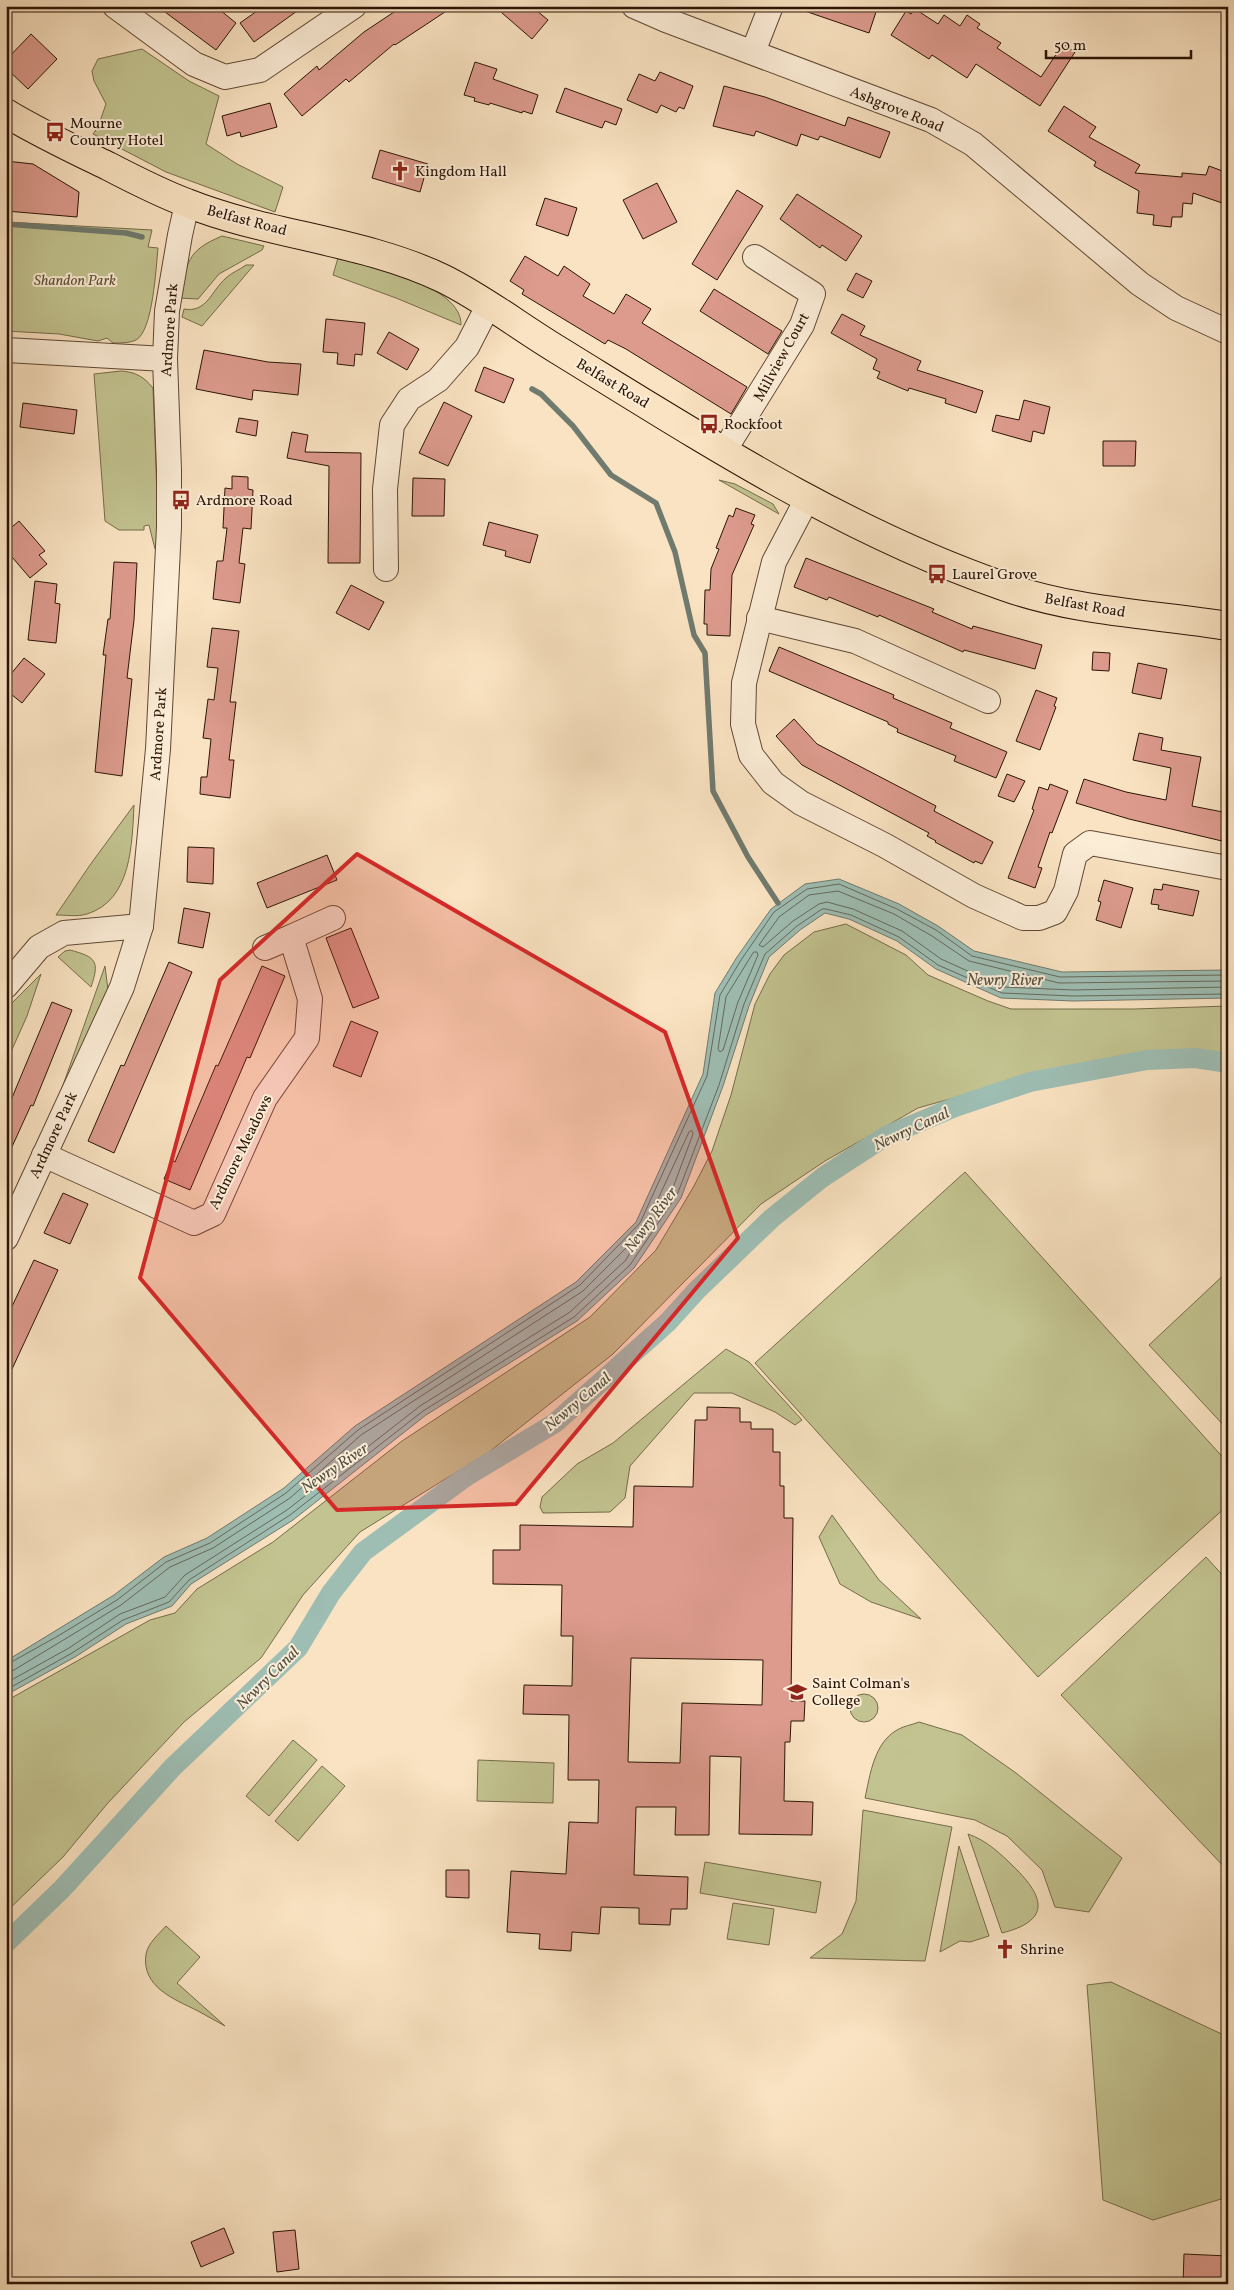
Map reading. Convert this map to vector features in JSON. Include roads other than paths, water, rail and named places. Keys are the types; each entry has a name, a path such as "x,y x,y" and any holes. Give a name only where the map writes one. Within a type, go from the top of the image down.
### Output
{"highway":[{"name":"Belfast Road","path":"6,113 34,130 187,204 262,225 388,256 443,279 724,451 807,498 927,558 1005,587 1084,606 1228,626"}],"street":[{"path":"115,6 194,64 225,77 260,70 354,6"},
{"name":"Ashgrove Road","path":"634,6 666,20 931,120 973,144 1140,284 1176,308 1228,332"},
{"path":"753,52 771,6"},
{"name":"Ardmore Park","path":"6,1238 122,987 141,926 158,749 169,527 165,359 169,295 187,204"},
{"name":"Millview Court","path":"724,451 802,325 813,294 755,257"},
{"path":"386,569 385,489 392,425 409,399 438,380 467,347 488,306"},
{"path":"6,350 165,359"},
{"path":"807,498 774,562 744,683 743,724 751,755 773,783 801,803 884,845 974,896 1023,918 1039,918 1055,912 1066,891 1076,854 1090,843 1228,868"},
{"path":"759,618 855,641 988,701"},
{"path":"265,948 292,938 334,918"},
{"path":"6,986 39,947 64,933 141,926"},
{"name":"Ardmore Meadows","path":"44,1155 194,1223 213,1214 265,1098 307,1038 310,999 292,938"}],"water":[{"name":"Newry River","path":"839,879 899,904 938,926 974,951 1062,972 1228,970 1228,998 1073,1001 1001,998 936,969 897,941 849,919 825,913 800,930 769,957 749,1006 723,1086 681,1198 634,1268 577,1321 426,1415 293,1520 191,1584 172,1606 126,1624 75,1657 6,1695 6,1661 114,1595 164,1557 207,1538 284,1488 355,1426 576,1282 636,1222 703,1074 715,993 737,957 771,909 805,884"}],"waterway":[{"path":"6,224 126,233 142,237"},
{"path":"532,389 541,394 573,426 611,475 656,503 675,552 694,635 705,653 713,791 748,857 778,903"},
{"name":"Newry Canal","path":"6,1943 62,1889 173,1767 298,1648 331,1593 363,1552 467,1476 555,1423 668,1322 697,1290 772,1218 823,1177 886,1136 955,1107 1030,1082 1147,1060 1195,1058 1228,1063"}],"place":[{"name":"Mourne Country Hotel","path":"55,132"},
{"name":"Kingdom Hall","path":"400,171"},
{"name":"Rockfoot","path":"709,424"},
{"name":"Ardmore Road","path":"181,500"},
{"name":"Laurel Grove","path":"937,574"},
{"name":"Saint Colman's College","path":"797,1692"},
{"name":"Shrine","path":"1005,1949"}],"park label":[{"name":"Shandon Park","path":"75,280"}]}
